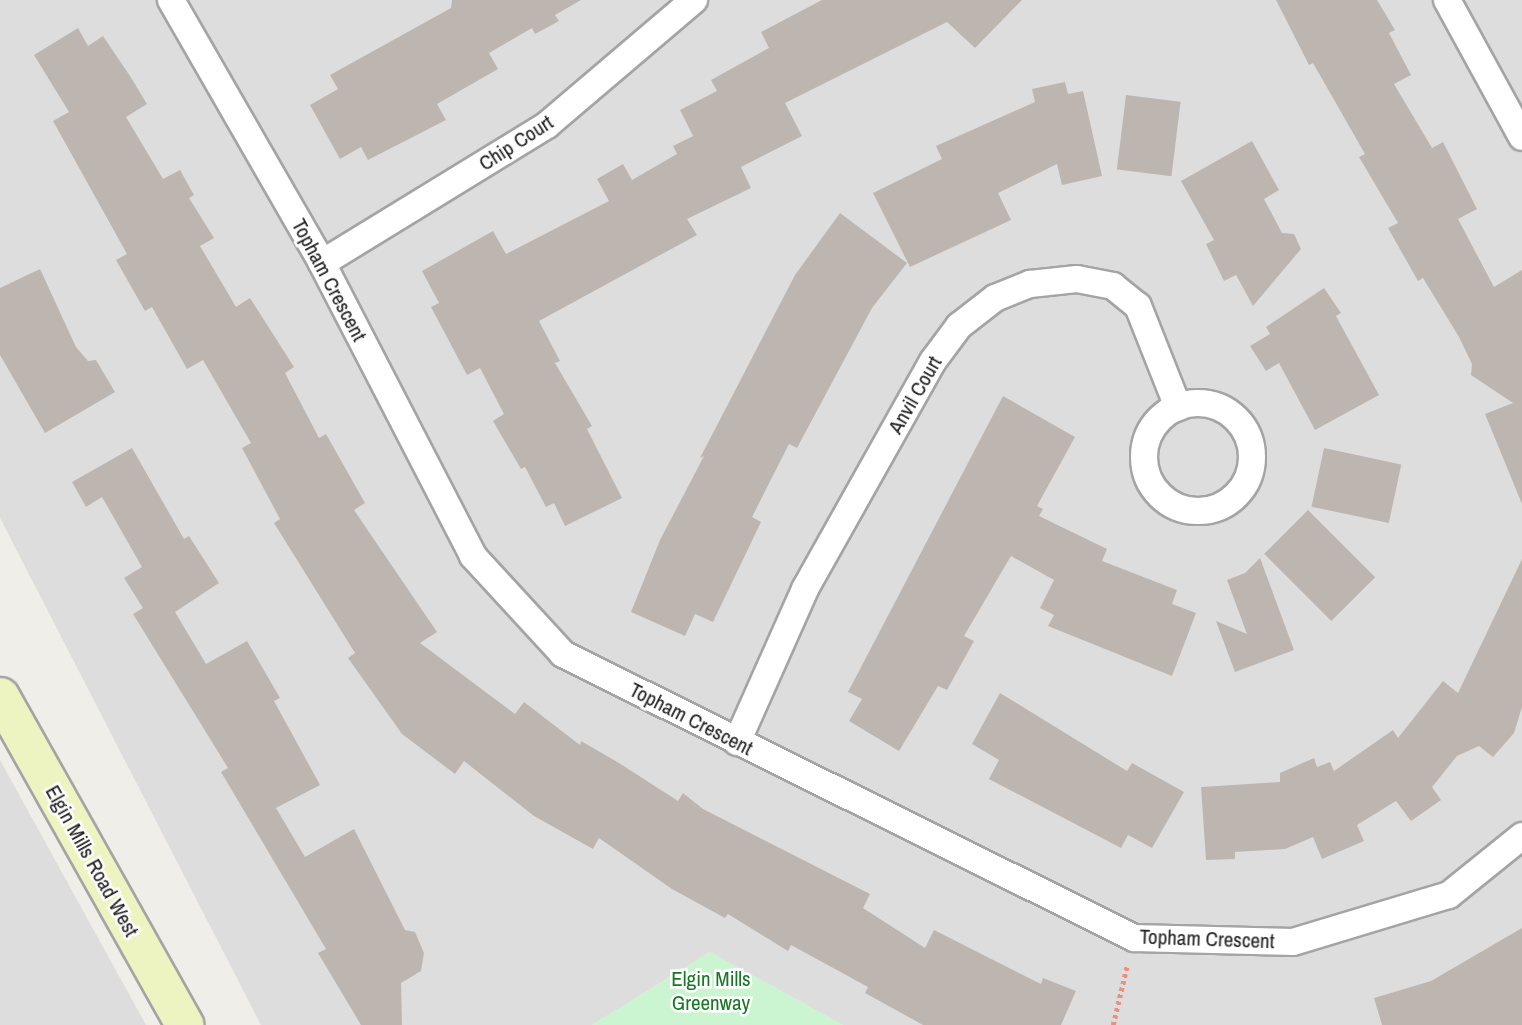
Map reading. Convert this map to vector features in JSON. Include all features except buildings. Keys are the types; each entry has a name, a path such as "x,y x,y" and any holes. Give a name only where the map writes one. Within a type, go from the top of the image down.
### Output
{"main road":[{"name":"Elgin Mills Road West","path":"0,696 185,1025"}],"street":[{"name":"Topham Crescent","path":"171,0 321,263 473,556 564,654 1134,938 1293,942 1449,895 1522,836"},
{"name":"Chip Court","path":"321,263 547,125 694,0"},
{"path":"1447,0 1522,137"},
{"name":"Anvil Court","path":"737,742 805,589 933,361 958,326 995,298 1030,284 1077,279 1113,286 1138,306 1178,407"},
{"path":"1213,405 1242,426 1252,460 1243,485 1225,504 1190,510 1167,500 1150,480 1145,463 1152,429 1178,407 1213,405"}],"path":[{"path":"1113,1025 1134,938"}],"shaded area":[{"path":"0,0 1522,0 1522,1025 843,1025 710,952 592,1025 261,1025 0,518"},
{"path":"0,760 146,1025 0,1025"}],"green space":[{"name":"Elgin Mills Greenway","path":"710,952 843,1025 592,1025"}]}
